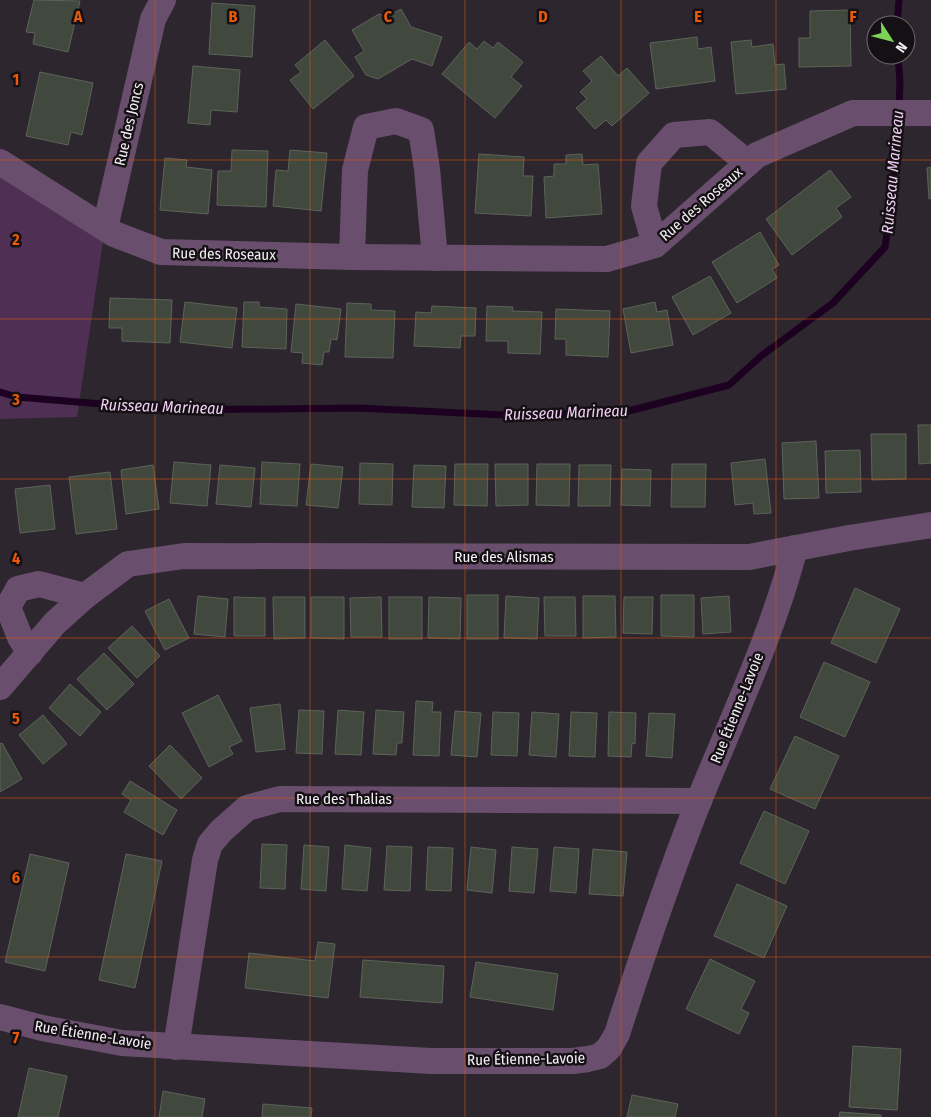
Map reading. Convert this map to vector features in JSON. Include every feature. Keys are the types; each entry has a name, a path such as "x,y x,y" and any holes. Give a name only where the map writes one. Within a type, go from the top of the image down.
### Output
{"street":[{"name":"Rue des Joncs","path":"105,228 152,6"},
{"name":"Rue des Roseaux","path":"0,162 114,234 161,252 352,257 607,259 655,245 757,155 852,113 931,112"},
{"path":"352,257 355,170 366,127 396,121 421,130 436,258"},
{"name":"Rue des Roseaux","path":"655,245 644,206 649,164 674,135 710,132 748,163"},
{"name":"Rue des Alismas","path":"0,687 55,623 85,596 128,564 184,556 749,557 931,525"},
{"name":"Rue Étienne-Lavoie","path":"0,1017 42,1028 122,1043 176,1047 431,1061 573,1061 600,1056 609,1048 617,1034 652,924 785,587 795,548"},
{"path":"30,653 20,637 8,607 18,589 39,584 85,596"},
{"name":"Rue des Thalias","path":"176,1047 205,860 210,844 247,808 280,799 699,802"}],"shaded area":[{"path":"0,160 105,228 77,417 0,419"}],"building":[{"path":"34,0 80,1 68,52 33,44 35,33 26,32"},
{"path":"212,3 255,6 252,57 209,54"},
{"path":"401,9 411,27 442,37 432,66 412,59 378,79 366,75 355,57 364,51 352,30 379,14 387,17"},
{"path":"850,10 851,66 799,67 799,38 810,38 810,11"},
{"path":"697,37 698,49 711,47 715,81 656,89 650,43"},
{"path":"325,40 354,76 313,109 290,80 301,72 295,65"},
{"path":"751,40 752,47 773,44 775,65 784,64 786,89 736,94 731,42"},
{"path":"484,41 493,48 498,42 523,62 511,77 522,86 495,118 442,74 469,42 477,49"},
{"path":"601,56 618,76 627,68 649,93 612,126 606,120 595,129 576,108 587,99 580,92 592,81 583,71"},
{"path":"193,66 240,70 237,112 211,110 210,125 188,123"},
{"path":"40,72 93,83 82,135 71,132 68,145 26,136"},
{"path":"232,150 268,151 266,207 217,205 218,171 231,171"},
{"path":"290,150 327,153 321,211 273,206 276,170 288,171"},
{"path":"479,154 524,157 523,176 533,176 531,216 475,213"},
{"path":"582,154 583,165 598,164 602,214 546,218 544,177 554,176 554,164 566,164 566,155"},
{"path":"165,158 187,160 186,167 212,170 208,214 160,210"},
{"path":"931,167 931,198 929,199 927,168"},
{"path":"830,170 851,197 836,208 842,217 792,255 766,219"},
{"path":"760,232 779,265 772,269 777,278 737,303 712,262"},
{"path":"710,276 731,313 693,335 672,297"},
{"path":"110,298 172,300 170,343 122,341 122,328 109,328"},
{"path":"185,302 237,308 232,348 180,342"},
{"path":"244,302 259,302 259,307 287,309 286,349 242,347"},
{"path":"655,302 657,312 667,310 673,345 631,353 623,309"},
{"path":"347,303 371,304 371,310 395,311 393,358 345,357"},
{"path":"296,304 341,309 337,340 331,339 329,352 324,352 322,365 302,363 303,353 291,352"},
{"path":"432,306 476,308 475,336 461,336 460,348 414,346 416,312 431,313"},
{"path":"487,306 513,307 512,311 542,312 540,354 508,353 508,341 486,341"},
{"path":"556,309 610,311 608,357 566,355 566,339 555,339"},
{"path":"918,425 931,425 931,463 919,464"},
{"path":"871,434 906,434 906,479 872,480"},
{"path":"816,441 819,498 784,499 782,443"},
{"path":"860,450 861,492 826,493 825,451"},
{"path":"765,459 771,513 754,514 753,503 735,505 731,463"},
{"path":"174,462 211,465 207,506 170,503"},
{"path":"262,462 300,464 297,506 260,504"},
{"path":"360,463 393,464 392,505 359,504"},
{"path":"311,464 343,467 338,508 306,505"},
{"path":"455,464 488,464 487,506 454,505"},
{"path":"495,464 528,464 528,505 496,506"},
{"path":"537,464 570,464 569,506 536,505"},
{"path":"672,464 706,464 705,507 671,507"},
{"path":"153,465 159,509 126,514 121,470"},
{"path":"220,465 255,468 251,507 216,504"},
{"path":"414,465 446,466 444,508 412,507"},
{"path":"579,465 611,465 610,506 578,506"},
{"path":"622,469 651,470 650,506 621,505"},
{"path":"110,472 117,529 76,534 69,477"},
{"path":"50,485 55,529 20,533 15,489"},
{"path":"855,588 900,609 876,663 831,643"},
{"path":"467,595 498,595 498,639 467,639"},
{"path":"661,595 694,595 694,637 661,636"},
{"path":"198,596 228,599 225,637 194,634"},
{"path":"506,596 539,598 537,639 504,638"},
{"path":"583,596 615,596 616,637 583,638"},
{"path":"729,596 731,632 703,634 701,598"},
{"path":"234,597 265,598 265,636 234,636"},
{"path":"273,597 305,597 305,638 274,639"},
{"path":"311,597 344,597 344,639 311,638"},
{"path":"381,597 382,637 351,637 350,598"},
{"path":"389,597 422,597 422,639 389,639"},
{"path":"429,597 461,598 460,639 428,638"},
{"path":"544,597 575,597 576,636 545,636"},
{"path":"624,597 653,597 652,634 623,633"},
{"path":"169,599 189,638 165,650 145,611"},
{"path":"132,626 160,656 137,678 108,648"},
{"path":"104,653 134,684 107,710 77,679"},
{"path":"824,662 870,682 845,737 800,717"},
{"path":"70,684 101,712 80,736 49,708"},
{"path":"218,695 242,741 229,747 233,754 209,767 182,713"},
{"path":"416,701 433,702 432,712 441,712 439,756 413,755"},
{"path":"280,704 285,749 256,752 250,708"},
{"path":"299,710 324,711 322,754 296,753"},
{"path":"338,710 364,712 361,755 335,754"},
{"path":"376,710 404,712 402,743 397,743 396,755 373,754"},
{"path":"455,711 481,713 477,757 451,755"},
{"path":"493,712 519,713 517,756 491,755"},
{"path":"532,712 559,714 556,757 529,755"},
{"path":"571,712 597,713 595,757 569,756"},
{"path":"609,712 636,713 635,744 632,743 631,757 608,756"},
{"path":"649,713 675,714 672,758 646,756"},
{"path":"43,715 67,744 43,764 19,735"},
{"path":"795,736 839,756 815,809 770,789"},
{"path":"2,743 22,779 0,792 0,744"},
{"path":"170,745 202,778 181,799 149,766"},
{"path":"130,781 177,810 163,835 124,812 131,800 122,794"},
{"path":"764,811 809,831 785,884 740,863"},
{"path":"262,844 287,845 285,889 260,888"},
{"path":"304,845 329,847 326,891 301,889"},
{"path":"345,845 371,848 367,891 342,889"},
{"path":"387,846 412,847 410,891 384,890"},
{"path":"428,847 453,848 451,891 426,890"},
{"path":"471,847 496,850 492,893 467,890"},
{"path":"512,847 538,849 534,893 509,891"},
{"path":"554,847 579,849 576,893 550,891"},
{"path":"593,849 627,852 623,896 589,894"},
{"path":"30,854 69,863 45,971 5,962"},
{"path":"126,854 162,861 135,988 99,980"},
{"path":"737,884 787,906 764,958 714,936"},
{"path":"318,942 335,944 328,998 245,988 249,953 315,961"},
{"path":"710,959 755,981 741,1009 749,1013 739,1034 686,1009"},
{"path":"363,960 444,966 442,1003 360,997"},
{"path":"476,962 558,974 553,1010 470,997"},
{"path":"853,1046 901,1049 897,1110 849,1107"},
{"path":"29,1068 67,1076 58,1117 18,1117"},
{"path":"163,1091 205,1099 202,1117 159,1117"},
{"path":"632,1095 678,1104 675,1117 627,1117"},
{"path":"263,1104 312,1108 311,1117 262,1117"},
{"path":"840,1112 881,1115 881,1117 839,1117"}],"waterway":[{"name":"Ruisseau Marineau","path":"898,15 899,0"},
{"name":"Ruisseau Marineau","path":"899,65 899,107"},
{"name":"Ruisseau Marineau","path":"0,392 17,397 175,410 358,408 504,415 621,413 729,385 761,356 833,303 885,247 893,191 898,118"}]}
